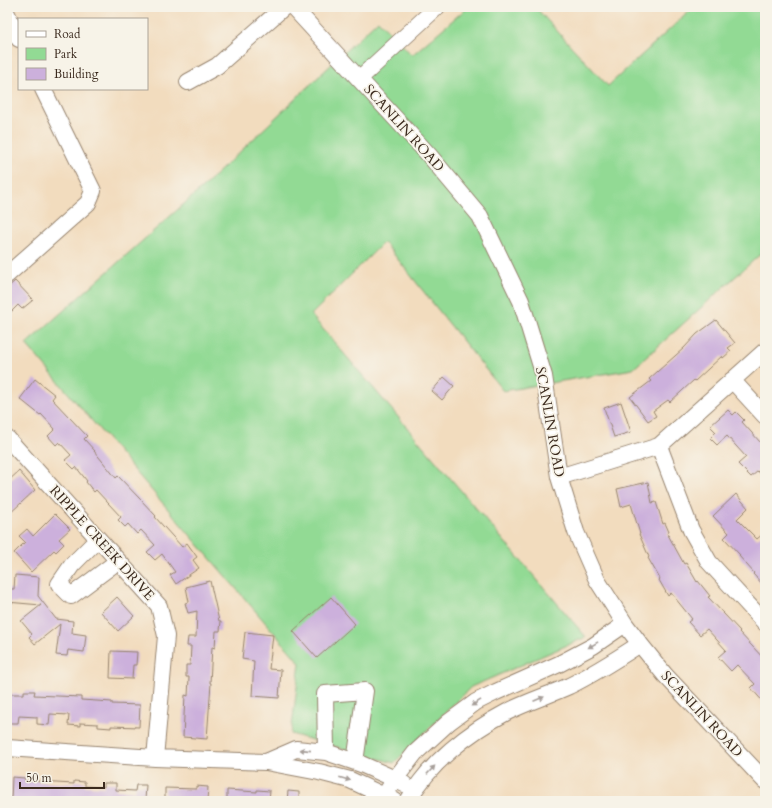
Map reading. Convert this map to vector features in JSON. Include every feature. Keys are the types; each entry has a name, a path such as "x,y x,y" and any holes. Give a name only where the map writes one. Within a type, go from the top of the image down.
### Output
{"street":[{"path":"188,82 217,66 284,7"},
{"name":"SCANLIN ROAD","path":"293,7 429,155 480,216 521,301 544,376 558,477 576,532 597,580 625,624 665,675 765,781"},
{"path":"359,79 437,7"},
{"path":"7,14 18,37"},
{"path":"7,275 88,203 93,191 44,90"},
{"path":"558,477 659,446 765,351"},
{"path":"732,380 765,416"},
{"name":"RIPPLE CREEK DRIVE","path":"7,440 8,439 160,606 166,636 155,758"},
{"path":"659,446 691,530 709,562 765,623"},
{"path":"98,539 72,565 59,584 71,596 118,561"},
{"path":"7,748 155,758 266,762 319,772 350,780 386,799 395,779 415,753 449,722 476,702 559,664 593,646 625,624"},
{"path":"266,762 296,749 326,752 355,762 395,779 411,796 432,768 457,745 485,725 508,712 570,686 600,670 640,644"},
{"path":"326,752 324,694 365,690 355,762"}],"green space":[{"path":"468,7 535,7 608,86 694,7 765,7 765,250 633,369 503,391 384,242 311,315 586,637 471,687 394,763 291,734 300,663 26,344 202,188 378,20 412,55"}],"building":[{"path":"15,281 33,300 22,309 18,305 7,316 7,288"},
{"path":"716,320 735,343 728,348 731,351 723,358 722,356 670,402 668,400 653,411 656,416 648,421 630,397 651,381 649,379 684,348 697,334"},
{"path":"444,377 454,386 442,400 432,391"},
{"path":"35,379 55,395 52,399 87,436 84,439 116,478 118,476 156,516 155,517 182,547 187,543 197,557 193,560 199,568 176,584 170,575 175,572 162,554 155,560 147,552 155,545 141,530 137,534 128,524 125,527 118,520 121,517 96,490 94,492 76,467 74,469 65,460 71,455 59,442 56,445 48,436 55,429 41,414 40,415 20,399"},
{"path":"621,402 631,432 614,437 604,408"},
{"path":"728,410 733,415 736,412 744,420 742,422 761,443 765,439 765,479 758,471 751,477 738,464 746,457 727,436 717,445 710,438 716,432 710,426"},
{"path":"19,471 35,490 7,516 7,482"},
{"path":"648,482 652,503 656,502 663,524 665,523 669,532 667,533 684,564 686,563 697,582 698,581 710,596 708,597 765,660 765,704 751,688 755,684 737,665 731,671 718,657 726,650 707,629 700,635 688,622 692,619 671,593 668,596 659,580 660,579 648,558 649,557 639,534 631,504 621,507 617,489"},
{"path":"736,494 748,508 737,519 757,539 765,532 765,587 753,574 754,573 739,556 740,555 724,538 729,533 713,516"},
{"path":"55,514 70,529 59,539 64,544 56,552 54,550 31,572 14,553 25,542 19,536 27,529 33,536"},
{"path":"15,575 39,577 38,596 56,619 73,621 72,633 86,635 84,652 68,650 67,656 56,655 60,624 35,644 29,637 32,634 21,621 41,605 7,602 8,589 14,589"},
{"path":"210,581 219,621 221,621 220,631 216,631 215,648 212,647 207,739 183,737 185,695 188,696 189,677 186,677 186,665 190,665 191,646 187,646 188,637 196,637 197,611 188,613 185,603 189,602 186,587"},
{"path":"117,597 134,616 118,631 101,612"},
{"path":"331,597 355,624 317,658 293,631"},
{"path":"245,632 273,635 269,669 281,670 279,698 252,696 254,661 242,659"},
{"path":"111,651 137,652 136,665 133,665 132,679 110,678"},
{"path":"24,691 35,691 34,695 81,697 81,700 112,702 112,704 140,705 139,727 111,726 111,728 98,727 98,724 80,723 80,726 68,725 69,715 50,714 49,725 37,724 37,717 19,716 18,723 7,723 7,694 24,694"},
{"path":"12,777 25,778 25,781 39,782 74,784 74,781 85,782 85,786 104,787 104,783 116,783 116,790 135,791 136,785 146,785 145,801 11,801"},
{"path":"196,786 208,787 207,801 165,801 165,788 196,789"},
{"path":"227,790 257,792 257,790 270,791 269,801 227,801"},
{"path":"288,791 299,792 299,801 287,801"}]}
